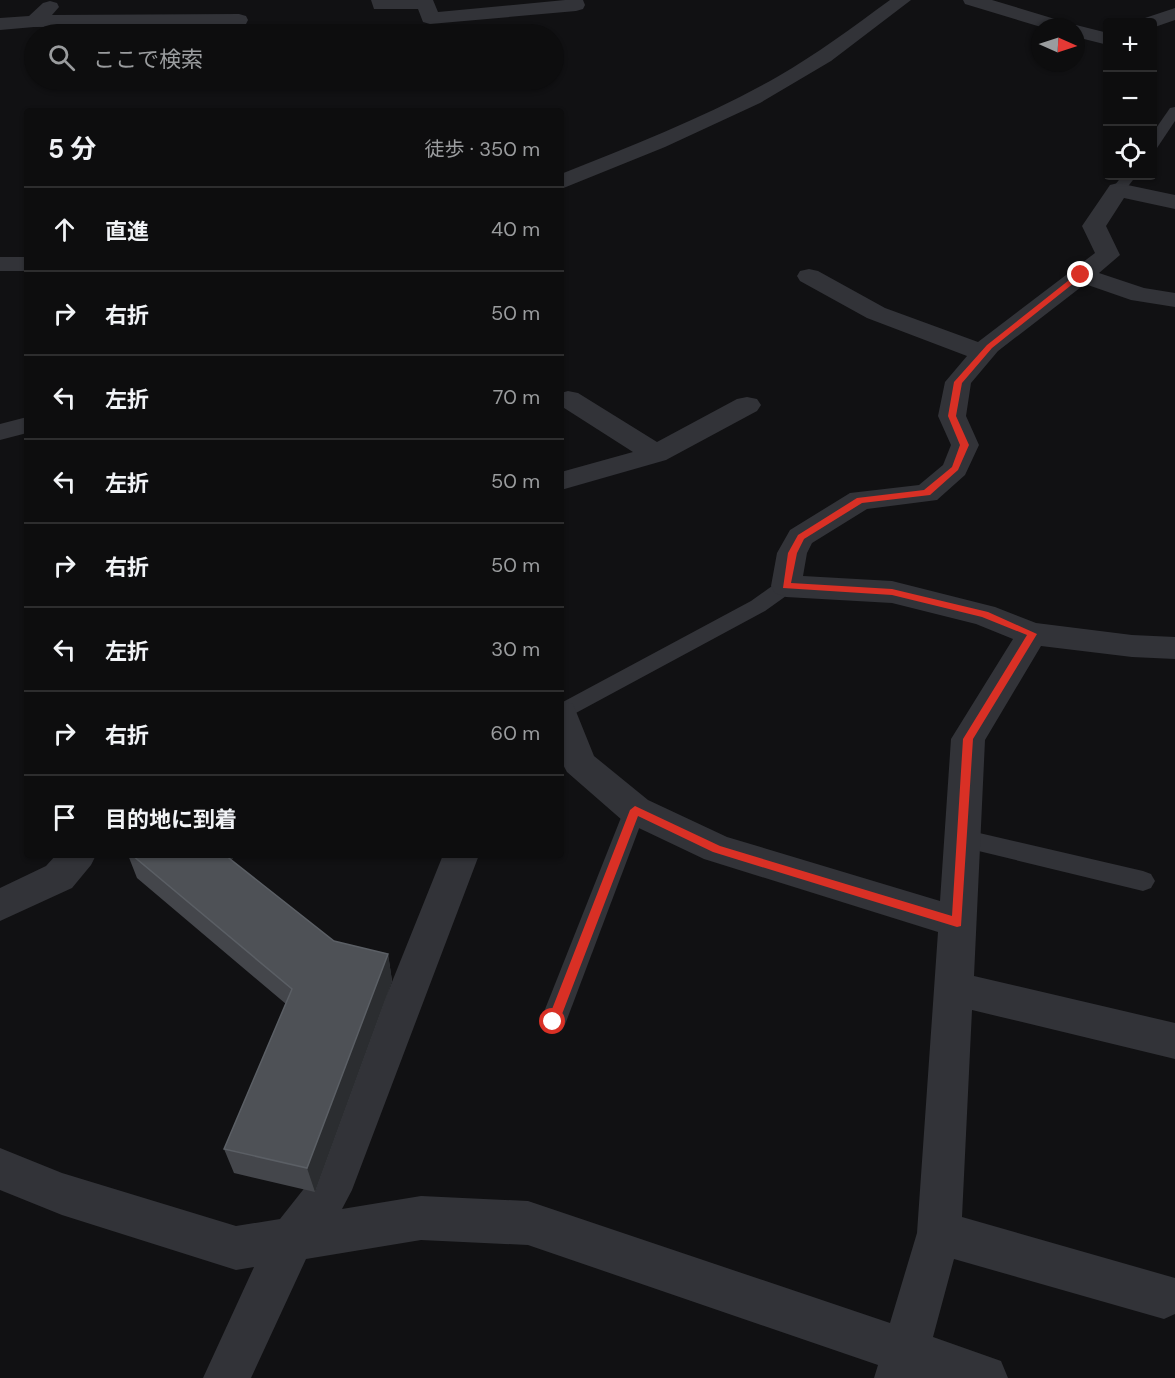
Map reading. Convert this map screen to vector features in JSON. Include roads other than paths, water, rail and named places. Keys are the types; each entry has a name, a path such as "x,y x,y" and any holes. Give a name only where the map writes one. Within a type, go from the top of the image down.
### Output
{"street":[{"path":"34,21 57,0"},
{"path":"380,0 381,5 426,3 430,18 576,5 574,0"},
{"path":"564,181 678,133 745,101 813,64 902,0"},
{"path":"972,0 1031,18"},
{"path":"1157,20 1175,14"},
{"path":"0,24 34,21 239,20"},
{"path":"1085,34 1103,38"},
{"path":"1175,202 1123,183 1094,226 1108,255 983,353 958,382 952,416 964,445 955,469 927,493 860,500 801,537 792,553 786,586 892,592 984,615 1032,634 1132,646 1175,648"},
{"path":"0,264 24,264"},
{"path":"1081,275 1140,295 1175,300"},
{"path":"809,276 876,313 983,353"},
{"path":"568,399 656,454"},
{"path":"564,480 656,454 747,405"},
{"path":"0,432 24,426"},
{"path":"902,1365 939,1233 968,739 1032,634"},
{"path":"564,721 579,763 635,810 717,849 957,922"},
{"path":"0,905 59,877 75,858"},
{"path":"227,1378 256,1310 293,1238 330,1190 459,858"},
{"path":"954,988 1175,1041"},
{"path":"0,1169 62,1194 236,1248 421,1218 528,1222 902,1365 984,1378"},
{"path":"939,1233 1164,1296"}],"lane":[{"path":"1157,138 1175,111"},
{"path":"564,711 758,606 786,586"},
{"path":"553,1022 635,810"},
{"path":"962,838 1143,881"}]}
